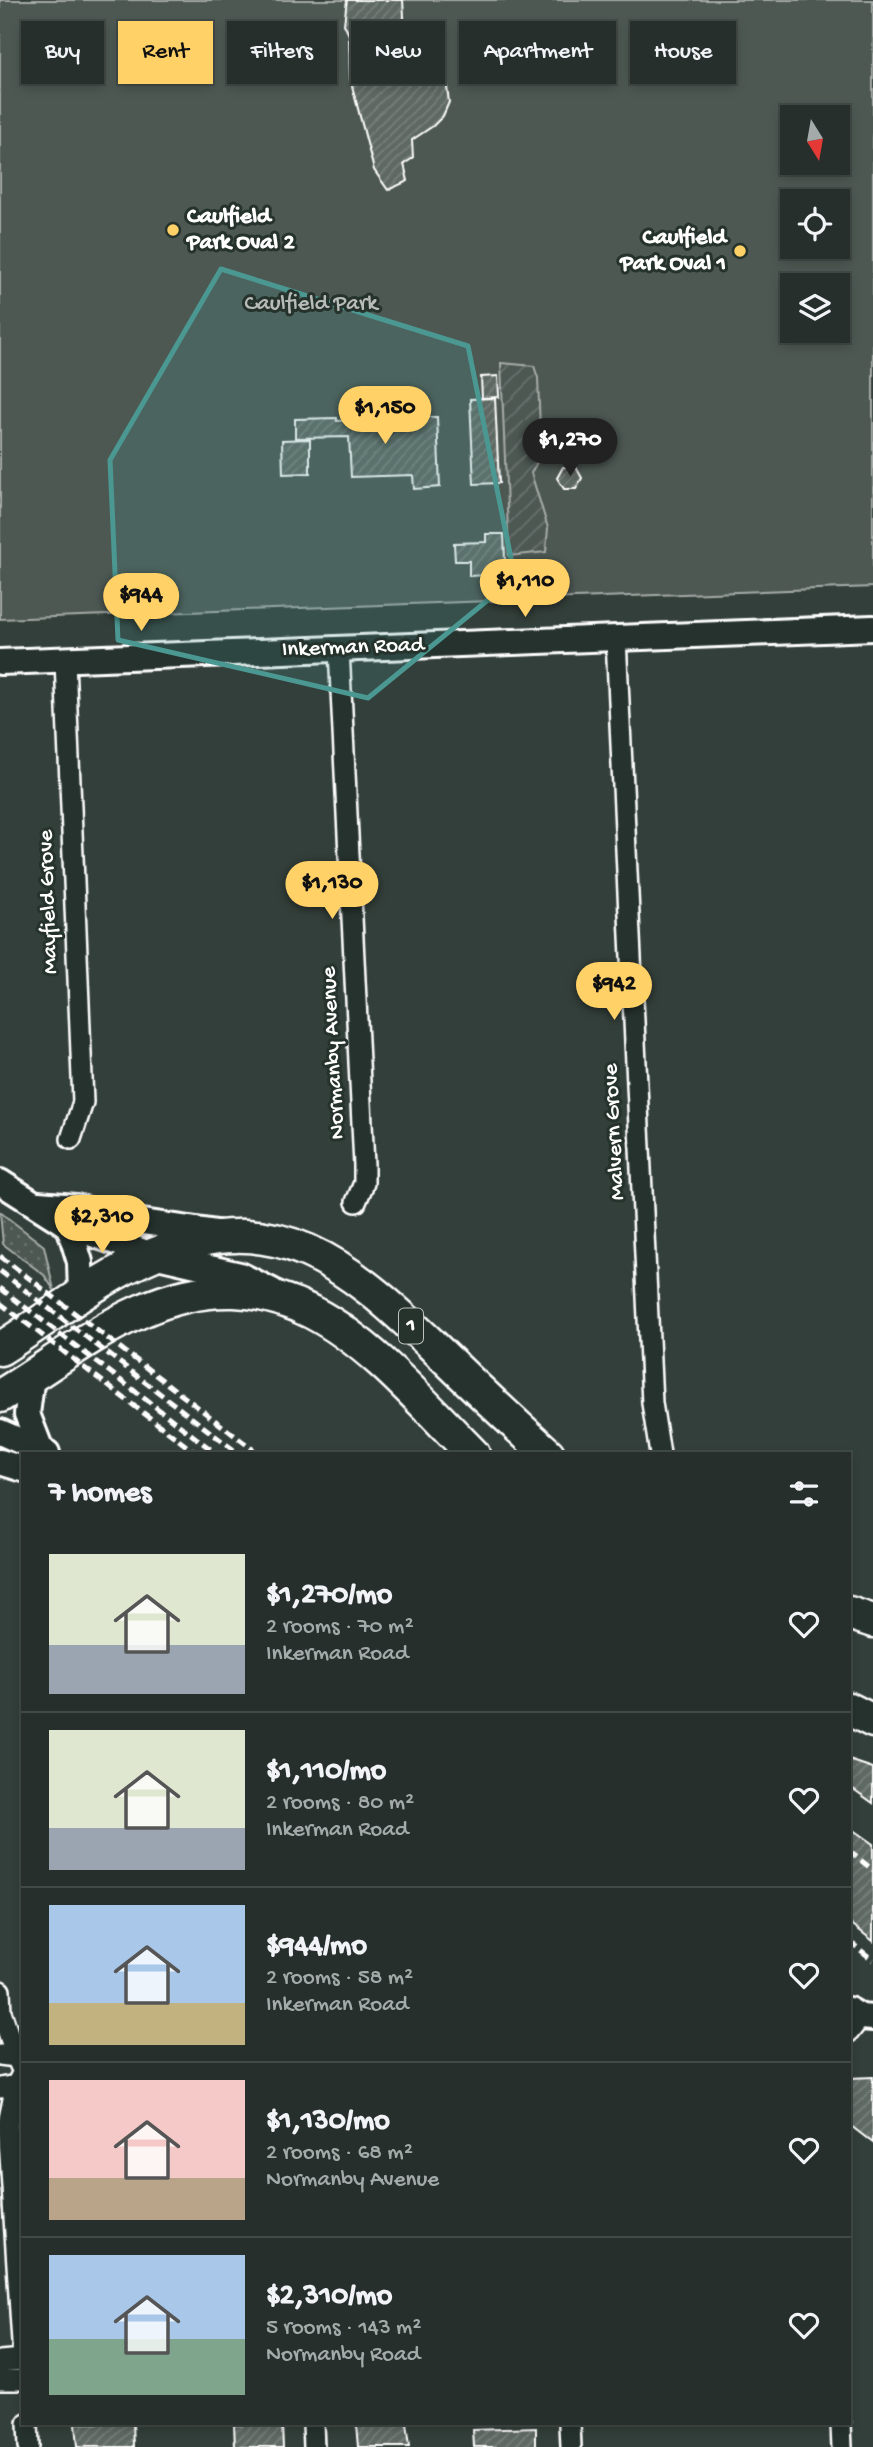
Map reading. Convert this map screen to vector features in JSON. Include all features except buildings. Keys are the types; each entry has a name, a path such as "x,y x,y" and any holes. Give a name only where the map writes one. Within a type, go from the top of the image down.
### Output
{"highway":[{"name":"1","path":"0,1349 81,1296 153,1255 195,1241 251,1237 302,1247 358,1278 546,1452"},
{"name":"1","path":"0,1396 119,1322 173,1299 205,1292 239,1291 271,1296 304,1307 334,1323 356,1339 470,1452"},
{"path":"851,1614 873,1621"},
{"path":"851,1710 873,1721"}],"street":[{"name":"Inkerman Road","path":"0,662 873,628"},
{"name":"Malvern Grove","path":"617,638 652,1403 660,1452"},
{"name":"Normanby Avenue","path":"339,649 364,1165 364,1183 356,1202"},
{"name":"Mayfield Grove","path":"65,660 83,1102 80,1122 71,1139"},
{"path":"0,1182 38,1203 69,1226 153,1255 240,1275 304,1307"},
{"path":"38,1203 251,1237"},
{"path":"69,1226 80,1262 81,1296"},
{"path":"32,1376 27,1414 46,1452"},
{"path":"0,1432 46,1452"},
{"path":"0,1462 21,1468"},
{"path":"0,1991 1,2015 14,2058"},
{"path":"14,2085 4,2115 21,2332"},
{"path":"0,2361 21,2358"},
{"path":"0,2379 21,2379"},
{"path":"27,2425 28,2447"},
{"path":"313,2425 314,2447"},
{"path":"570,2425 571,2447"},
{"path":"841,2425 842,2447"}],"highlighted area":[{"path":"221,269 468,346 515,578 368,698 118,640 110,460"}],"green space":[{"name":"Caulfield Park","path":"0,0 873,0 873,587 0,619"},
{"path":"501,363 534,366 538,378 541,455 531,473 548,528 546,552 509,556"},
{"path":"0,1212 44,1246 54,1290 44,1275 3,1244"}],"railway":[{"path":"0,1256 256,1452"},
{"path":"0,1271 236,1452"},
{"path":"0,1288 214,1452"},
{"path":"0,1303 194,1452"},
{"path":"851,1853 873,1870"},
{"path":"851,1943 873,1960"}],"place":[{"name":"Caulfield Park Oval 2","path":"173,230"},
{"name":"Caulfield Park Oval 1","path":"740,251"}]}
